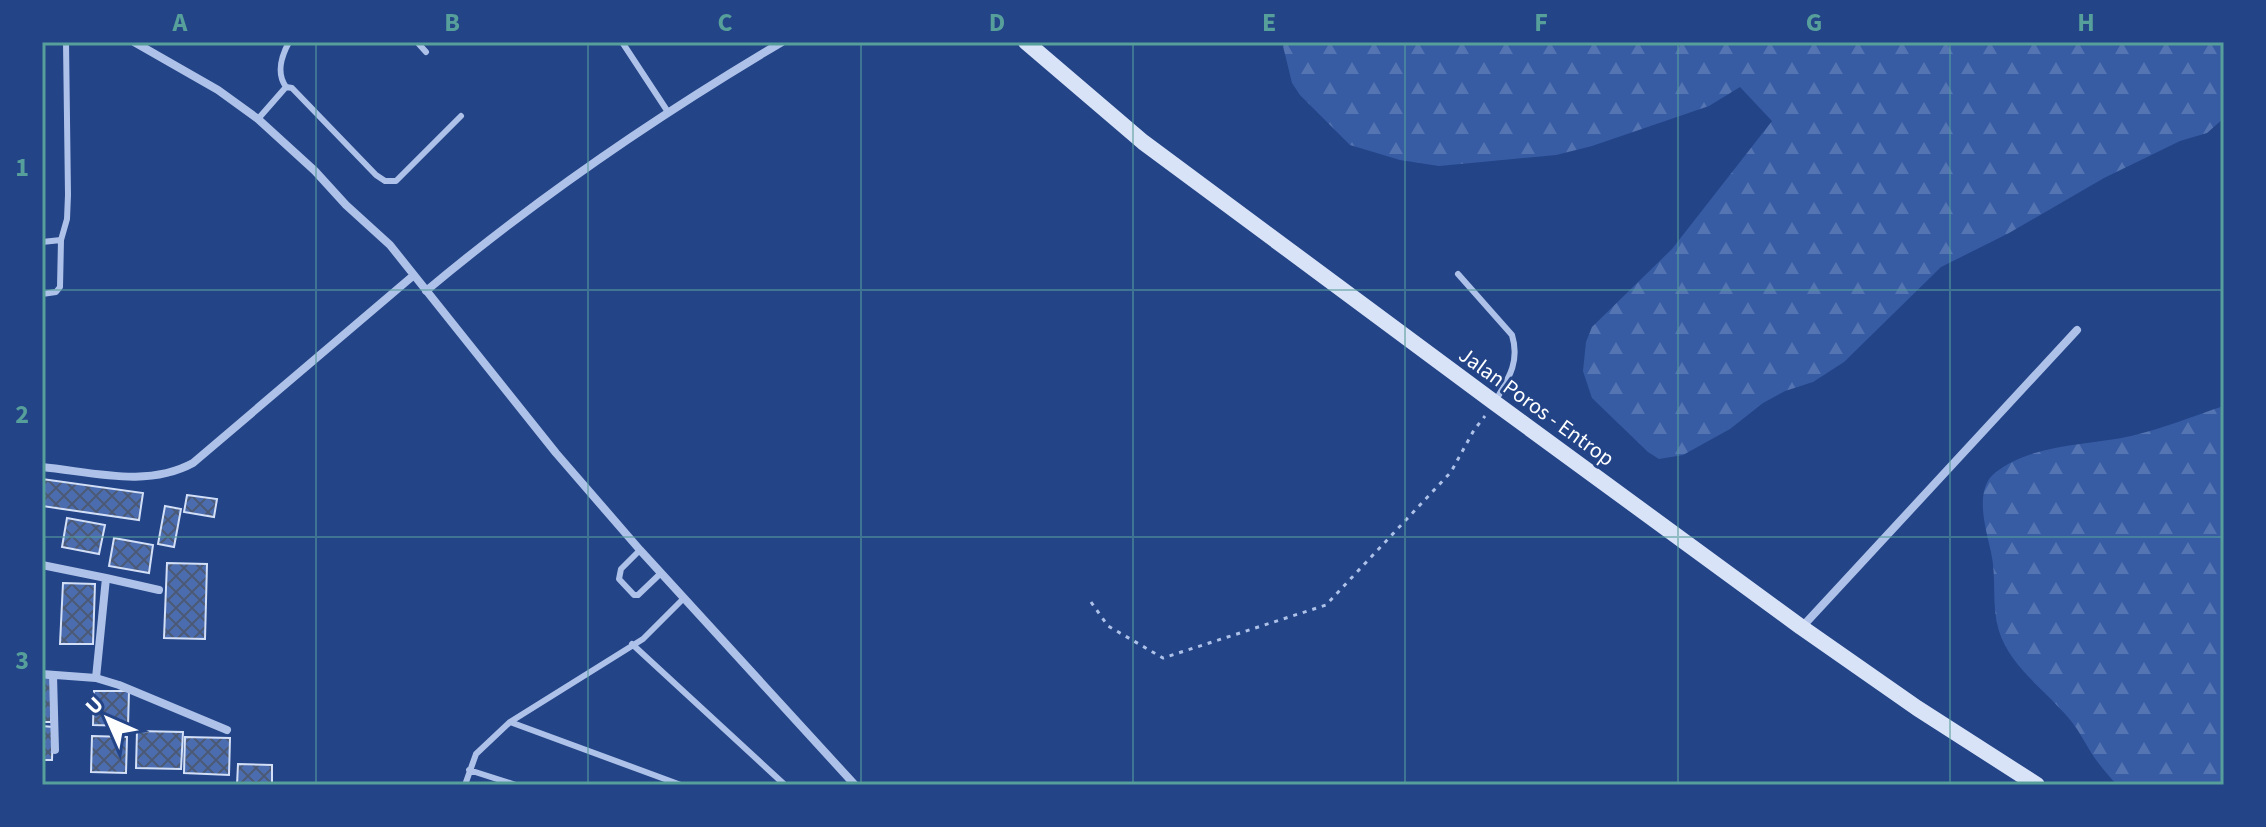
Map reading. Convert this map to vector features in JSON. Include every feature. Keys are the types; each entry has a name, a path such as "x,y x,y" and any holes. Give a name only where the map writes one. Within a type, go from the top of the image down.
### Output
{"main road":[{"name":"Jalan Poros - Entrop","path":"1026,42 1143,142 1495,403 1801,627 1917,708 2037,785"}],"street":[{"path":"134,42 218,90 258,119 390,245 556,453 640,550 855,785"},
{"path":"426,291 473,252 668,112 782,42"},
{"path":"42,467 142,478 174,473 193,463 414,275"},
{"path":"1801,627 2077,330"},
{"path":"42,565 159,590"},
{"path":"96,678 106,578"},
{"path":"42,674 96,678 151,697 227,730"},
{"path":"53,675 55,750"}],"lane":[{"path":"42,294 56,292 60,287 61,240 67,219 66,42"},
{"path":"289,42 282,55 280,71 286,87 297,92 385,181 396,181 461,116"},
{"path":"417,42 426,52"},
{"path":"622,42 668,112"},
{"path":"258,119 286,87"},
{"path":"42,242 61,240"},
{"path":"1458,274 1512,335 1516,348 1514,370 1495,403"},
{"path":"640,550 621,569 619,579 634,595 638,595 661,573"},
{"path":"465,785 476,754 510,722 643,639 684,598"},
{"path":"632,644 785,785"},
{"path":"510,722 681,785"},
{"path":"469,770 516,785"}],"path":[{"path":"1091,602 1108,626 1163,658 1326,605 1451,472 1474,430 1495,403"}],"green space":[{"path":"1282,42 2224,42 2224,118 2207,133 2180,141 2104,178 2009,233 1941,267 1844,362 1813,382 1785,391 1763,403 1730,429 1683,455 1659,459 1592,398 1583,371 1586,342 1592,327 1672,249 1772,121 1740,87 1709,106 1592,146 1556,155 1439,166 1400,160 1350,145 1300,95 1292,83"},
{"path":"2224,406 2224,785 2117,785 2071,721 2021,668 2004,644 1995,611 1993,562 1984,521 1985,488 1996,472 2027,456 2143,433"}],"building":[{"path":"42,479 143,493 139,520 42,506"},
{"path":"187,495 217,499 214,517 184,512"},
{"path":"165,506 181,509 174,547 158,544"},
{"path":"67,518 105,525 99,554 62,547"},
{"path":"114,538 153,545 149,573 109,566"},
{"path":"167,563 207,564 205,639 164,638"},
{"path":"63,583 95,584 93,644 60,644"},
{"path":"42,677 52,678 51,722 42,722"},
{"path":"94,691 129,691 128,726 93,725"},
{"path":"42,726 53,727 52,760 42,760"},
{"path":"137,731 183,732 181,769 136,768"},
{"path":"92,736 127,737 126,773 91,772"},
{"path":"185,737 230,738 229,775 184,773"},
{"path":"238,764 272,765 272,785 237,785"}]}
